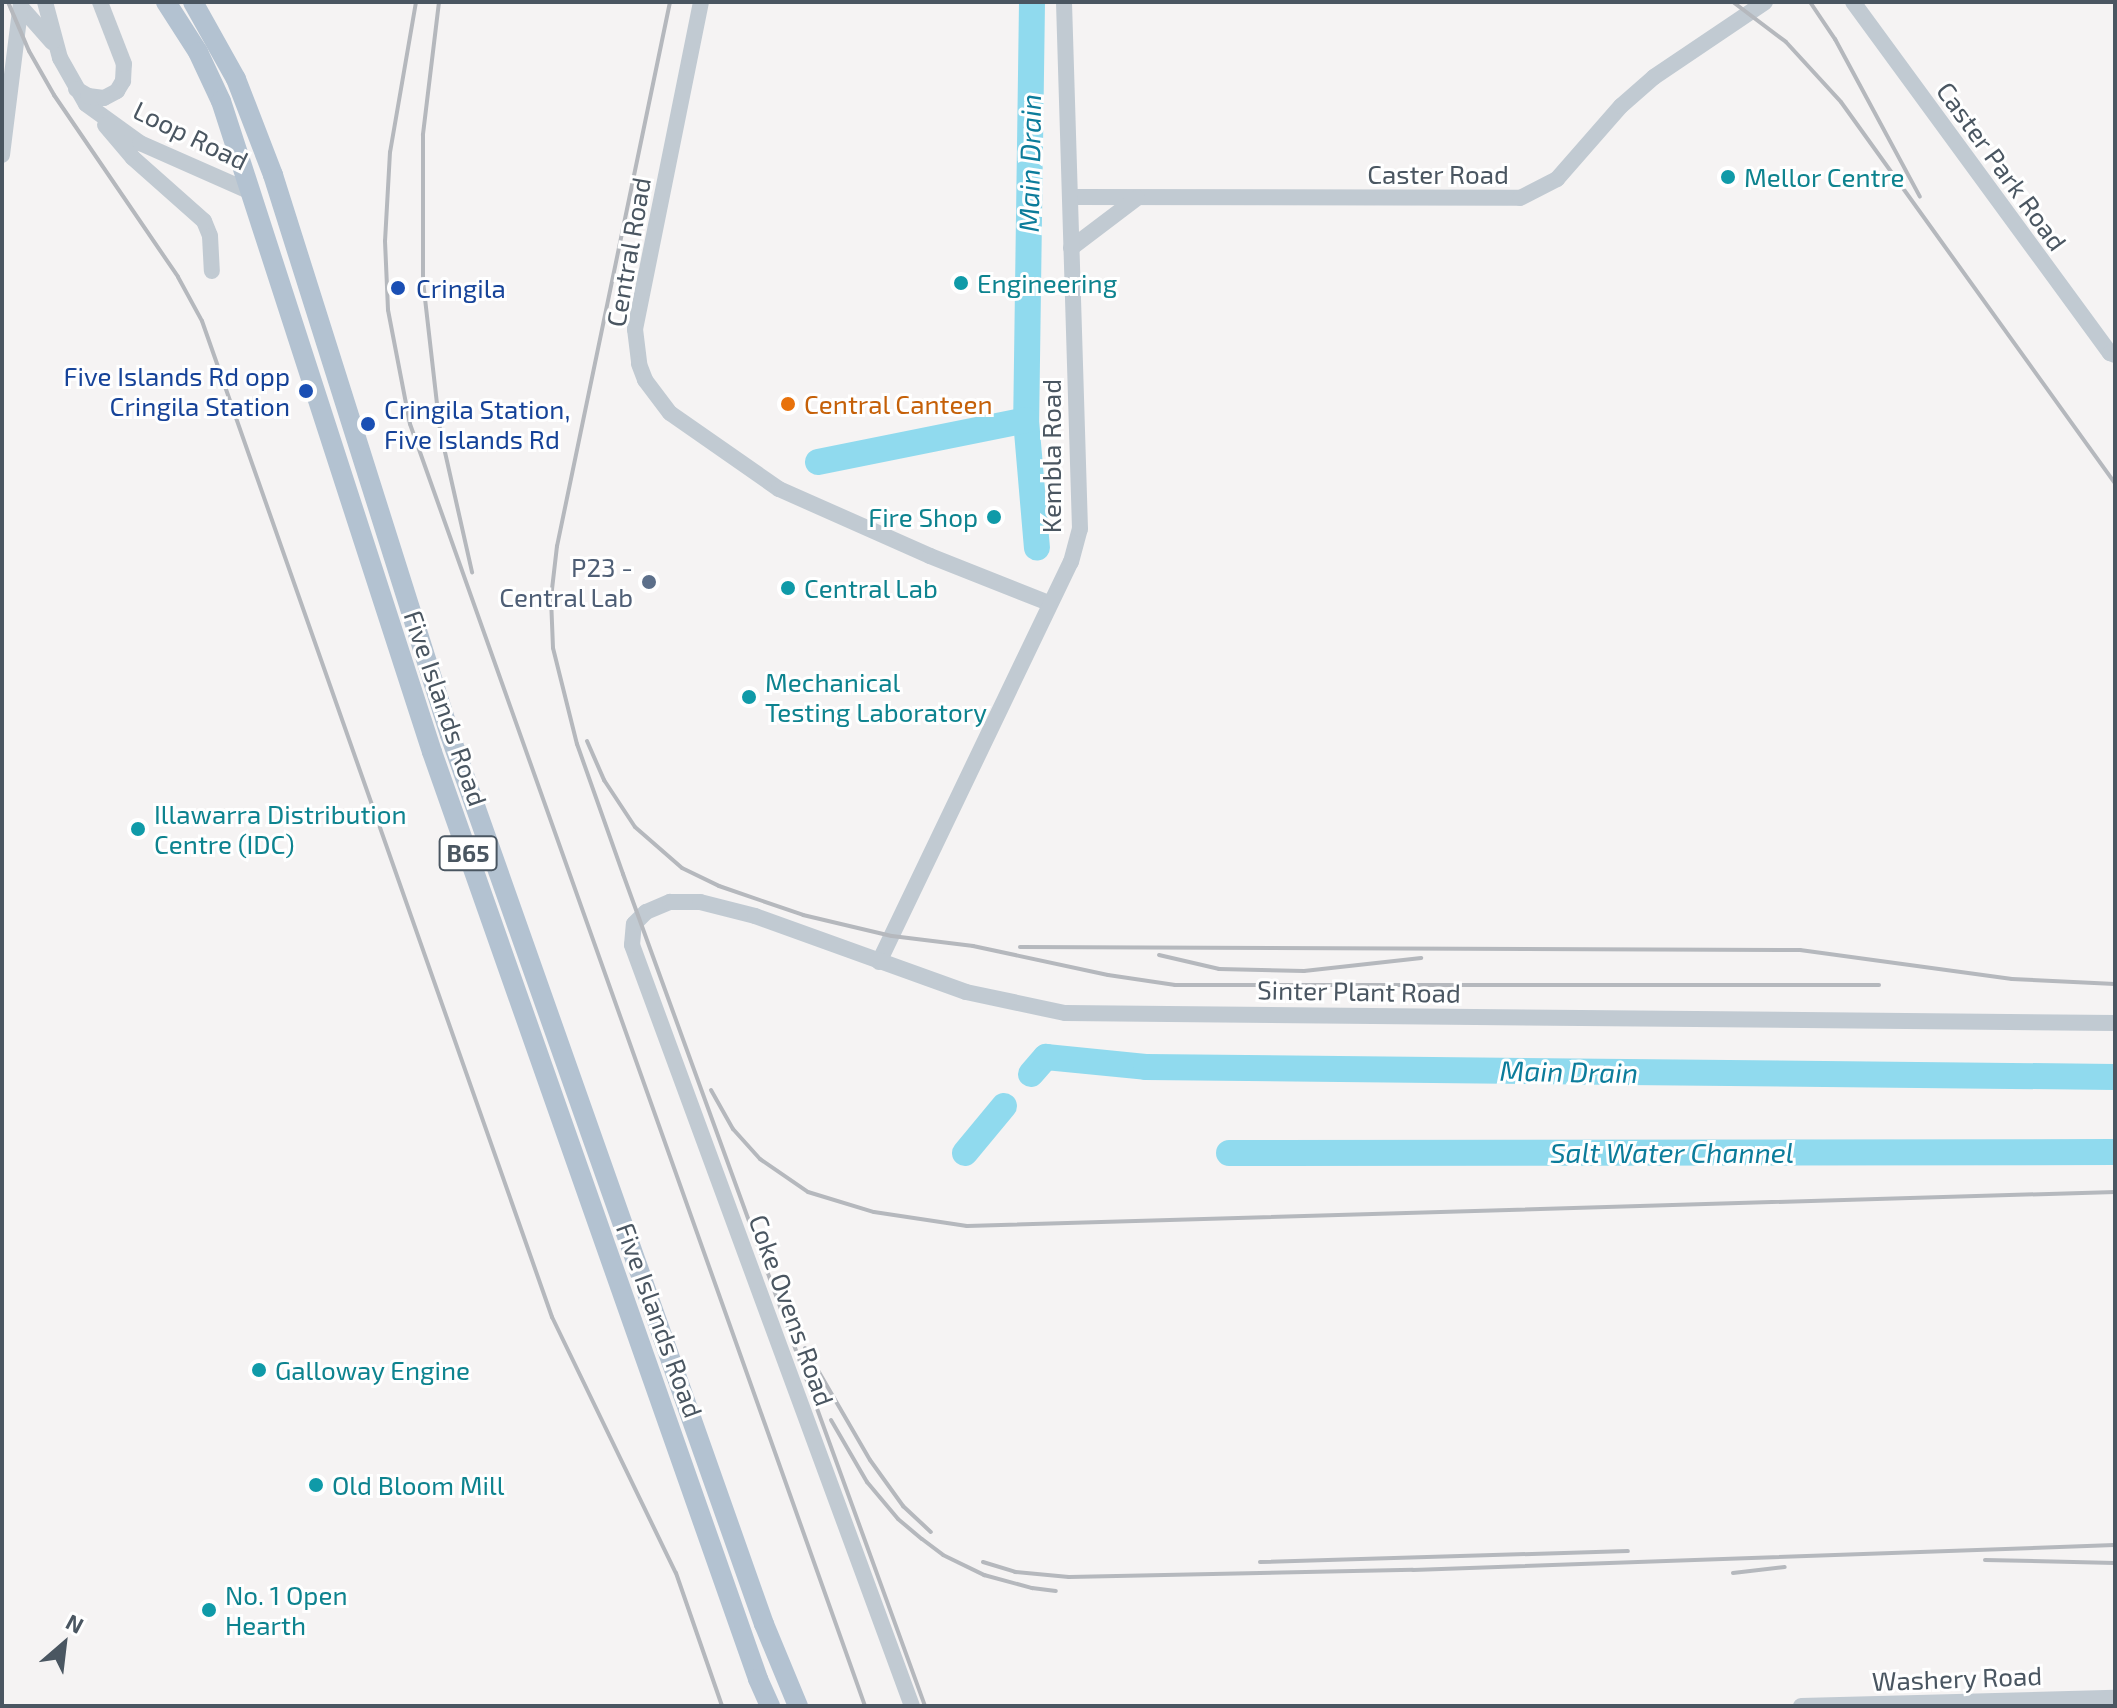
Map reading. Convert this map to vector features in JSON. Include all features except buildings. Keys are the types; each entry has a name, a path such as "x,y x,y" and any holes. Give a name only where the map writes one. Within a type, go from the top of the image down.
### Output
{"main road":[{"name":"Five Islands Road","path":"166,2 198,52 221,101 432,752 770,1706"},
{"name":"Five Islands Road","path":"193,2 236,79 273,175 450,735 764,1624 798,1706"}],"street":[{"name":"Loop Road","path":"45,2 59,55 86,104 140,143 251,192"},
{"name":"Loop Road","path":"75,88 88,96 104,98 117,91 123,81 124,64 100,2"},
{"name":"Central Road","path":"701,2 635,329 639,364 645,380 670,413 779,489 930,556 1049,603"},
{"name":"Kembla Road","path":"879,962 1071,562 1080,529 1064,2"},
{"name":"Caster Road","path":"1070,197 1520,198 1557,179 1621,106 1654,77 1765,2"},
{"name":"Caster Park Road","path":"1853,2 2110,353 2115,355"},
{"path":"21,4 44,29 59,55"},
{"path":"2,155 7,71 14,52 21,4"},
{"path":"14,52 23,42 33,38 44,41 59,55"},
{"path":"86,104 154,177 207,225 212,271"},
{"path":"123,130 154,177"},
{"path":"1071,248 1137,198"},
{"name":"Sinter Plant Road","path":"631,930 638,918 657,907 700,902 755,916 993,1000 1065,1013 2115,1023"},
{"name":"Coke Ovens Road","path":"631,930 632,945 912,1706"},
{"name":"Washery Road","path":"1801,1706 2115,1698"}],"waterway":[{"name":"Main Drain","path":"1032,2 1026,420 1037,548"},
{"name":"Main Drain","path":"818,462 1026,420"},
{"name":"Main Drain","path":"1031,1074 1046,1057 1146,1067 2115,1077"},
{"name":"Main Drain","path":"965,1153 1004,1106"},
{"name":"Salt Water Channel","path":"1229,1153 2115,1152"}],"railway":[{"path":"8,2 29,51 54,95 178,277 202,321 552,1317 676,1573 722,1706"},
{"path":"416,2 390,152 385,241 388,310 410,424 865,1706"},
{"path":"439,2 423,135 423,281 440,430 472,572"},
{"path":"670,2 557,546 551,598 553,648 577,744 925,1706"},
{"path":"1733,2 1786,42 1841,102 2115,483"},
{"path":"1810,2 1835,39 1920,197"},
{"path":"587,741 604,780 635,827 682,868 719,886 803,915 892,936 973,946 1108,975 1175,985 1879,985"},
{"path":"1020,947 1800,950 2012,979 2115,984"},
{"path":"1159,955 1219,969 1304,971 1421,958"},
{"path":"711,1090 733,1129 760,1159 808,1192 874,1212 967,1226 2115,1192"},
{"path":"805,1348 870,1460 903,1506 931,1532"},
{"path":"831,1420 867,1482 898,1519 943,1555 984,1575 1056,1591"},
{"path":"983,1562 1015,1572 1069,1577 1413,1570 2115,1545"},
{"path":"1260,1562 1628,1551"},
{"path":"1985,1560 2115,1563"},
{"path":"1733,1573 1785,1567"}],"place":[{"name":"Mellor Centre","path":"1728,177"},
{"name":"Engineering","path":"961,283"},
{"name":"Cringila","path":"398,288"},
{"name":"Five Islands Rd opp Cringila Station","path":"306,391"},
{"name":"Central Canteen","path":"788,404"},
{"name":"Cringila Station, Five Islands Rd","path":"368,424"},
{"name":"Fire Shop","path":"994,517"},
{"name":"P23 - Central Lab","path":"649,582"},
{"name":"Central Lab","path":"788,588"},
{"name":"Mechanical Testing Laboratory","path":"749,697"},
{"name":"Illawarra Distribution Centre (IDC)","path":"138,829"},
{"name":"Galloway Engine","path":"259,1370"},
{"name":"Old Bloom Mill","path":"316,1485"},
{"name":"No. 1 Open Hearth","path":"209,1610"}]}
